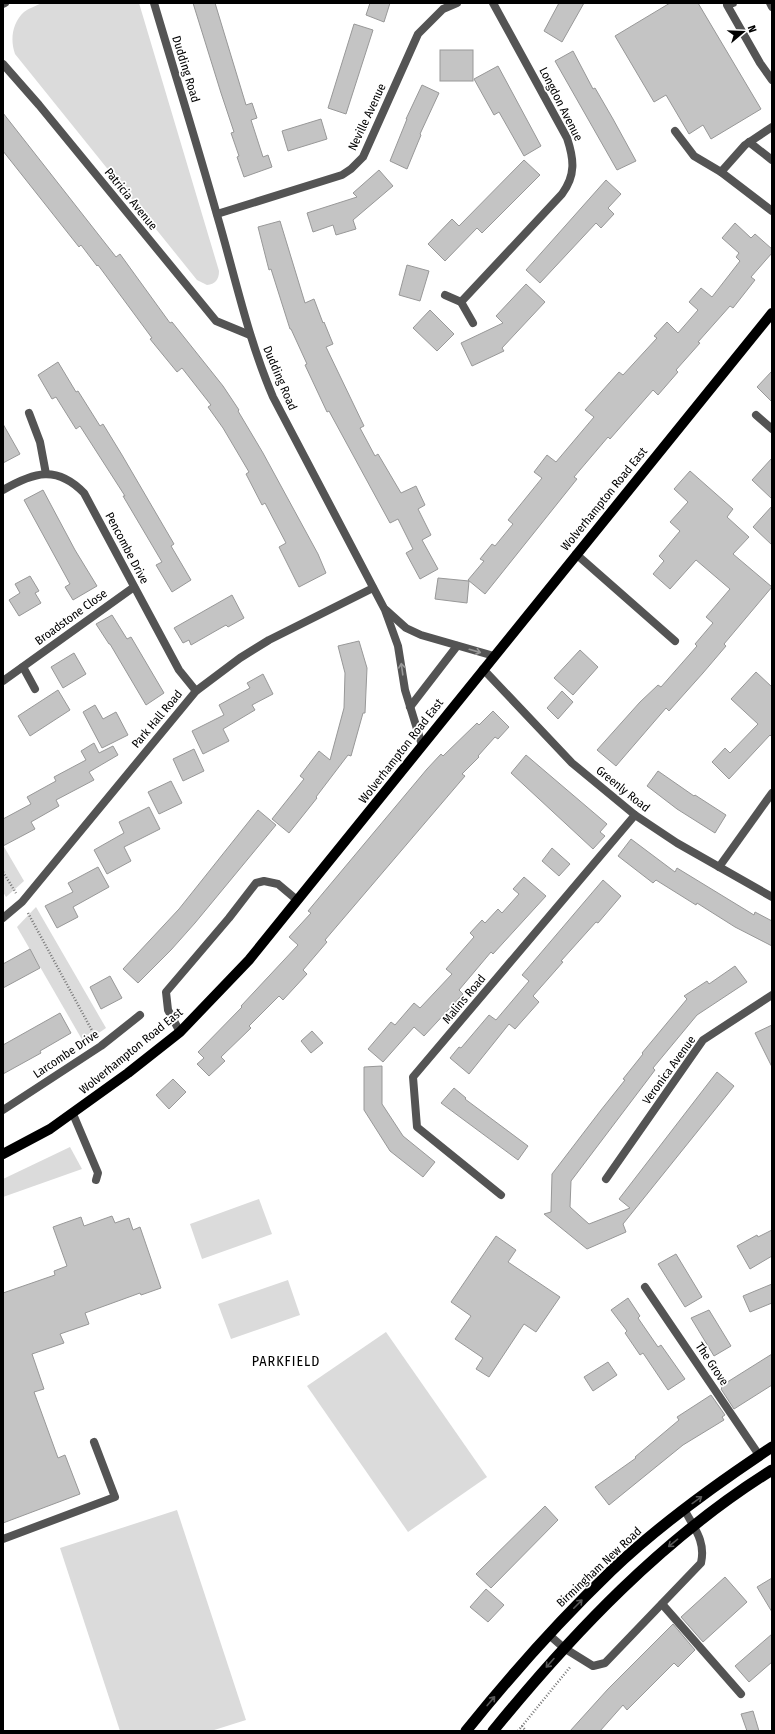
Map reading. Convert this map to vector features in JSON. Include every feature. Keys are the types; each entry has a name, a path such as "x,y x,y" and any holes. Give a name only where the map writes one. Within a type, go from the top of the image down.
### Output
{"highway":[{"name":"Birmingham New Road","path":"466,1731 548,1634 612,1571 684,1509 772,1447"},
{"path":"493,1731 564,1648 658,1554 693,1526 772,1470"}],"main road":[{"name":"Wolverhampton Road East","path":"3,1154 50,1129 73,1114 180,1032 249,960 772,313"}],"street":[{"name":"Dudding Road","path":"154,3 262,372 273,398 385,610 398,646 405,690 422,745"},
{"name":"Neville Avenue","path":"217,214 342,175 352,170 363,157 418,34 443,10 457,3"},
{"name":"Longdon Avenue","path":"461,302 562,194 569,184 572,171 572,154 566,138 493,3"},
{"path":"770,3 772,7"},
{"path":"728,4 760,63 772,80"},
{"name":"Patricia Avenue","path":"3,64 39,105 216,321 250,335"},
{"path":"721,172 748,142 772,127"},
{"path":"675,131 694,156 721,172 772,211"},
{"path":"748,142 772,160"},
{"path":"445,295 461,302 473,323"},
{"path":"29,413 40,442 46,474"},
{"path":"756,415 772,429"},
{"name":"Pencombe Drive","path":"3,490 29,477 46,474 57,475 74,483 84,493 178,670 196,691"},
{"path":"576,554 675,641"},
{"name":"Broadstone Close","path":"3,681 134,586"},
{"name":"Park Hall Road","path":"3,918 22,902 196,691 240,658 269,640 373,588"},
{"path":"385,610 406,628 421,635 494,656"},
{"path":"410,707 457,646"},
{"path":"23,667 35,689"},
{"name":"Greenly Road","path":"483,669 572,764 635,815 677,843 772,897"},
{"path":"718,867 772,793"},
{"name":"Malins Road","path":"501,1195 417,1128 413,1078 635,815"},
{"path":"180,1032 168,1010 166,992 229,918 256,883 264,881 278,884 298,900"},
{"name":"Veronica Avenue","path":"606,1179 704,1040 772,995"},
{"name":"Larcombe Drive","path":"3,1110 100,1046 140,1015"},
{"path":"73,1114 98,1173 96,1180"},
{"name":"The Grove","path":"645,1287 759,1455"},
{"path":"3,1539 114,1497 94,1442"},
{"path":"548,1634 564,1648 593,1666 605,1663 701,1563 703,1554 702,1542 684,1509"},
{"path":"662,1604 741,1694"}],"path":[{"path":"3,872 22,902 100,1046"},
{"path":"518,1731 558,1681 580,1657"},
{"path":"522,1726 526,1731"}],"shaded area":[{"path":"42,3 139,3 219,271 218,277 214,283 207,285 197,280 15,54 12,37 17,21 24,12"},
{"path":"3,845 24,881 6,897 3,892"},
{"path":"36,907 106,1028 84,1043 17,927"},
{"path":"70,1147 82,1169 3,1197 3,1179"},
{"path":"259,1199 272,1234 202,1259 190,1224"},
{"path":"288,1280 300,1315 231,1339 218,1304"},
{"path":"386,1332 487,1477 408,1532 307,1386"},
{"path":"177,1510 246,1720 211,1731 120,1731 60,1548"}],"building":[{"path":"193,3 215,3 246,105 252,103 257,118 251,120 263,157 268,155 272,167 244,177 231,133 234,132"},
{"path":"370,3 390,3 384,22 366,15"},
{"path":"559,3 584,3 562,42 544,31"},
{"path":"670,3 698,3 761,109 711,139 703,125 689,134 666,95 654,102 615,36"},
{"path":"354,24 373,30 346,114 328,108"},
{"path":"440,50 473,50 473,81 440,81"},
{"path":"573,51 593,89 595,88 636,161 617,170 555,61"},
{"path":"498,66 541,146 524,156 499,112 494,115 474,79"},
{"path":"422,85 439,93 420,134 421,135 407,169 390,161 406,119"},
{"path":"3,113 116,257 120,254 170,323 172,322 223,386 239,410 238,411 263,453 318,554 326,573 299,587 279,547 286,543 265,503 262,505 246,474 249,472 223,428 208,407 211,405 182,368 177,372 150,339 152,338 98,265 97,266 81,245 79,247 3,151"},
{"path":"321,119 327,139 288,151 282,131"},
{"path":"524,160 540,175 482,233 477,228 445,261 428,244 452,219 459,226"},
{"path":"379,170 393,186 353,220 356,229 336,235 333,225 313,232 307,213 357,197 353,193"},
{"path":"606,180 621,194 608,208 614,214 601,228 596,223 540,283 526,270"},
{"path":"280,221 305,303 314,299 333,344 326,347 364,426 360,428 375,456 378,454 401,493 416,486 425,505 418,509 431,535 422,540 438,569 420,579 406,553 413,549 398,519 390,523 329,411 327,412 305,365 307,364 290,329 271,269 269,270 258,227"},
{"path":"735,223 751,238 755,234 772,249 772,253 751,277 755,280 733,308 730,306 698,342 700,343 676,370 678,372 658,395 653,390 610,439 608,437 574,477 577,479 485,594 468,580 484,561 480,559 492,544 495,546 513,524 508,520 542,478 534,472 547,455 556,462 594,417 585,410 619,372 623,375 657,338 654,336 667,322 678,333 698,310 689,302 701,288 712,297 740,261 736,257 739,253 722,238"},
{"path":"407,265 429,271 420,301 399,295"},
{"path":"526,284 545,302 502,348 504,351 472,366 461,343 503,323 496,316"},
{"path":"430,310 454,334 437,351 413,328"},
{"path":"58,362 76,392 78,391 100,426 103,424 174,544 171,546 191,580 172,592 156,565 162,562 123,496 125,496 80,426 76,429 56,397 52,399 38,375"},
{"path":"772,371 772,402 757,387"},
{"path":"3,424 20,454 3,463"},
{"path":"772,458 772,499 752,480"},
{"path":"690,471 733,509 727,517 749,537 733,554 772,587 724,644 726,646 703,673 669,711 666,708 616,766 597,750 640,702 658,685 661,687 697,646 695,644 713,623 706,617 730,589 696,560 670,589 653,574 664,561 659,556 680,531 670,522 688,502 674,489"},
{"path":"43,490 75,550 97,586 73,600 65,587 70,584 24,500"},
{"path":"772,506 772,545 753,527"},
{"path":"30,576 39,591 35,593 41,603 19,616 9,600 20,593 15,584"},
{"path":"438,578 469,581 467,603 435,599"},
{"path":"232,595 244,618 228,627 226,625 191,645 189,640 183,643 174,628"},
{"path":"112,615 127,639 131,637 164,693 146,705 110,644 96,624"},
{"path":"359,641 367,668 365,713 363,713 351,756 348,755 316,797 317,798 289,833 272,819 304,779 300,776 319,751 330,760 344,708 345,673 338,646"},
{"path":"580,650 598,667 573,695 554,678"},
{"path":"74,653 86,674 63,688 51,667"},
{"path":"756,672 772,687 772,737 770,735 729,779 712,762 725,748 730,753 758,724 731,699"},
{"path":"263,674 273,694 252,705 255,710 223,729 229,741 203,754 192,731 224,715 219,705 250,688 247,683"},
{"path":"58,690 70,710 30,736 18,716"},
{"path":"562,691 573,702 558,719 547,708"},
{"path":"95,705 103,719 116,712 128,735 102,748 83,712"},
{"path":"493,711 509,727 498,739 495,737 478,756 479,757 462,774 465,776 325,940 327,942 303,970 307,974 283,1000 279,996 249,1026 251,1028 221,1057 225,1061 209,1076 197,1064 204,1058 198,1052 242,1007 241,1006 298,945 289,937 311,913 308,911 427,769 441,754 443,756 477,723 479,725"},
{"path":"94,743 99,753 113,746 118,755 89,772 94,780 56,800 59,806 31,822 35,829 3,846 3,819 31,804 27,797 56,781 54,777 86,760 81,751"},
{"path":"194,749 204,771 183,781 173,759"},
{"path":"526,755 607,824 600,832 605,836 593,849 511,773"},
{"path":"658,771 694,796 695,795 726,815 715,833 677,809 647,786"},
{"path":"171,781 182,803 159,814 148,792"},
{"path":"149,807 160,829 124,847 131,861 107,874 94,850 124,833 119,822"},
{"path":"258,810 276,825 195,923 138,983 123,969 179,909"},
{"path":"631,839 675,872 677,868 754,915 755,912 772,921 772,946 735,927 697,903 696,905 656,880 653,883 618,856"},
{"path":"552,848 570,864 559,876 542,861"},
{"path":"98,867 109,887 73,907 78,917 57,928 45,906 73,892 68,883"},
{"path":"524,877 546,896 493,954 491,952 459,990 463,994 424,1036 414,1027 383,1062 368,1049 391,1022 395,1025 414,1003 420,1008 452,974 446,969 474,937 470,933 482,920 485,923 498,909 502,913 519,894 513,889"},
{"path":"603,880 621,896 598,923 596,922 561,961 563,962 533,996 539,1002 515,1029 509,1024 469,1074 450,1058 459,1047 461,1048 489,1015 496,1020 529,981 522,975"},
{"path":"30,949 40,968 3,988 3,964"},
{"path":"735,966 747,982 697,1015 653,1068 655,1070 571,1181 570,1207 589,1224 630,1208 619,1199 717,1072 734,1086 623,1224 626,1232 587,1249 544,1214 551,1212 552,1174 625,1080 623,1079 643,1054 642,1053 687,999 684,996 707,981 709,984"},
{"path":"110,976 122,998 101,1009 90,987"},
{"path":"60,1013 71,1033 40,1051 41,1053 3,1074 3,1045"},
{"path":"772,1025 772,1067 755,1033"},
{"path":"312,1031 323,1043 311,1053 301,1041"},
{"path":"382,1066 382,1104 403,1136 435,1162 423,1177 390,1151 364,1110 364,1067"},
{"path":"173,1079 186,1092 169,1109 156,1095"},
{"path":"454,1088 466,1098 465,1099 528,1146 518,1160 441,1103"},
{"path":"112,1216 115,1223 129,1218 133,1230 140,1227 161,1288 141,1295 140,1293 85,1313 89,1324 60,1334 64,1343 32,1354 44,1389 34,1392 58,1458 65,1455 80,1494 3,1523 3,1293 55,1275 54,1271 67,1266 53,1227 81,1217 84,1226"},
{"path":"772,1230 772,1256 750,1269 737,1246 757,1235 758,1237"},
{"path":"496,1236 516,1250 508,1262 560,1297 536,1332 524,1324 489,1377 476,1369 483,1358 455,1339 471,1316 451,1302"},
{"path":"676,1254 702,1297 685,1307 658,1264"},
{"path":"772,1284 772,1303 750,1312 743,1296"},
{"path":"628,1298 640,1316 638,1318 658,1347 661,1345 685,1379 668,1390 643,1353 640,1355 625,1333 627,1331 611,1310"},
{"path":"709,1310 731,1346 714,1356 691,1318"},
{"path":"772,1354 772,1385 734,1409 721,1389 721,1386"},
{"path":"608,1362 617,1375 593,1391 584,1377"},
{"path":"711,1395 725,1415 722,1417 724,1420 683,1445 609,1505 595,1487 636,1458 635,1457 679,1420 677,1417"},
{"path":"545,1506 558,1520 491,1588 476,1574"},
{"path":"725,1577 747,1602 703,1642 681,1617"},
{"path":"772,1578 772,1612 757,1587"},
{"path":"486,1589 504,1605 488,1622 470,1607"},
{"path":"673,1624 695,1650 678,1667 674,1663 627,1710 623,1705 600,1731 570,1731 608,1689"},
{"path":"772,1634 772,1662 749,1682 735,1666"},
{"path":"753,1711 759,1731 747,1731 741,1714"}],"district":[{"name":"PARKFIELD","path":"286,1361"}]}
